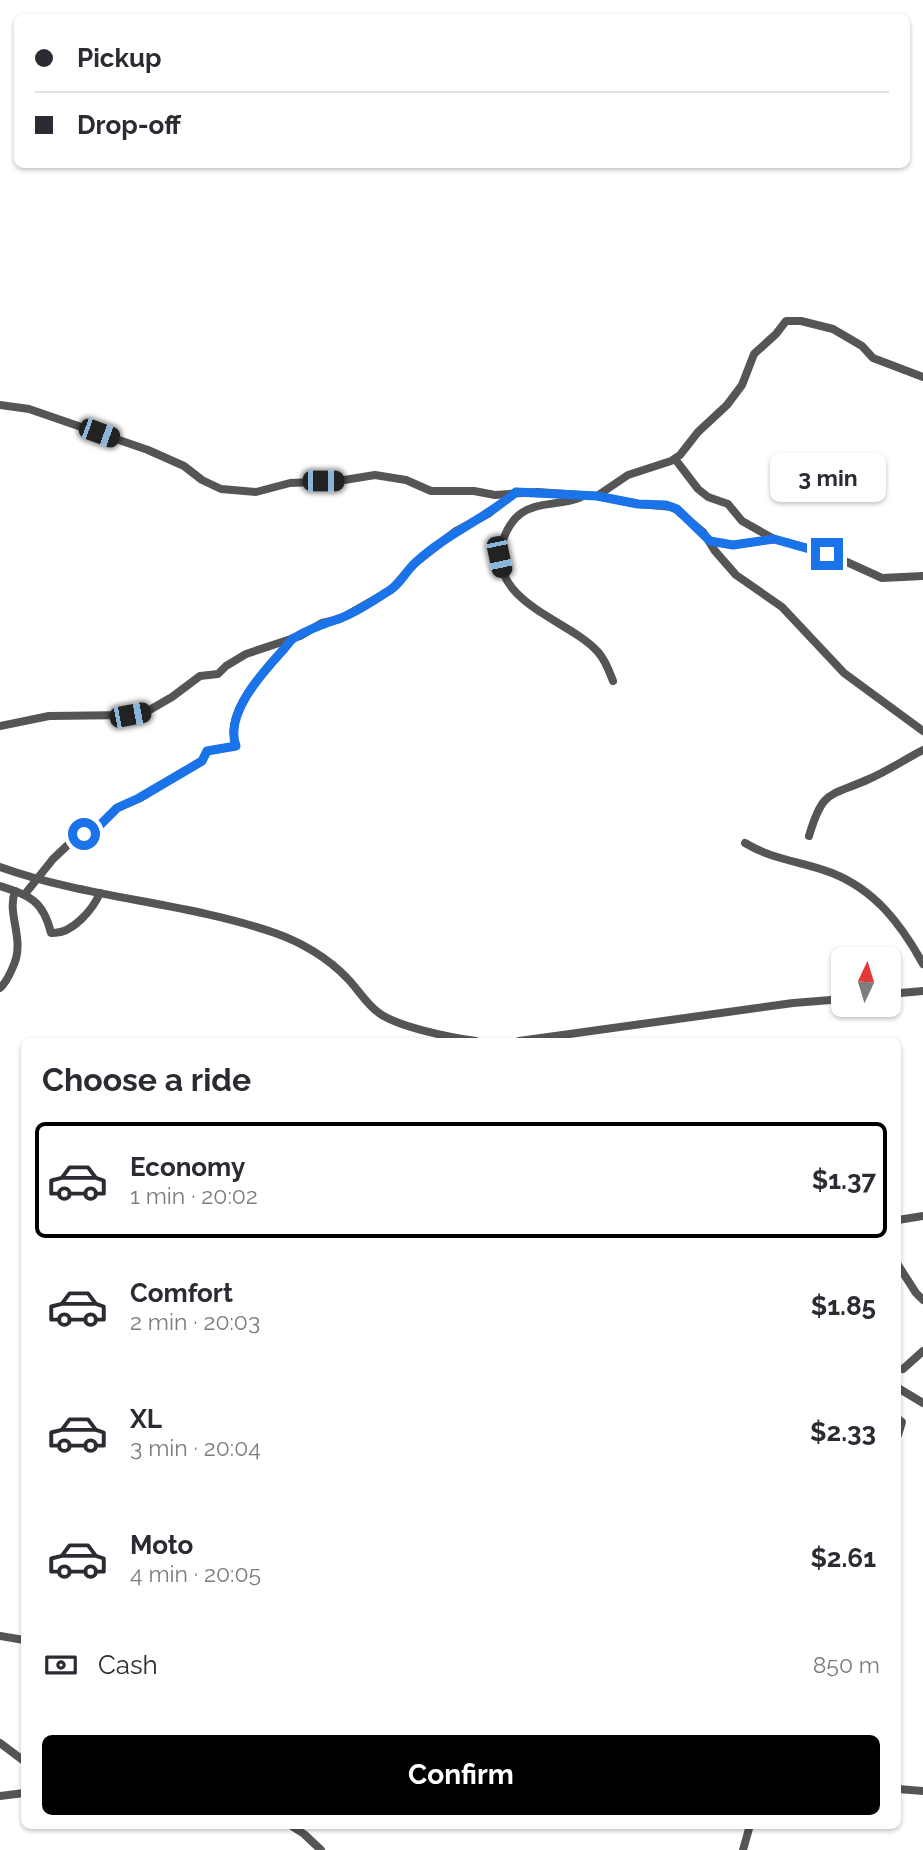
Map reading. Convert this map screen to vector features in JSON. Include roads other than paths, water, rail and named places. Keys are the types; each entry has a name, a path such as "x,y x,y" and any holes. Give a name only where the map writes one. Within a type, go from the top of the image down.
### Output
{"street":[{"path":"597,496 628,475 675,459 698,432 727,405 742,385 754,354 786,321 801,321 833,330 862,346 873,358 923,377"},
{"path":"0,405 29,409 148,450 184,466 202,480 221,489 256,492 290,483 338,481 375,475 406,480 431,491 474,491 495,495 516,492 583,495 673,507 696,525 736,575 782,607 844,673 923,731"},
{"path":"675,459 698,489 708,497 729,504 742,521 774,539 827,554 882,578 923,576"},
{"path":"0,726 50,716 130,715 146,712 200,676 218,674 246,654 293,638 322,623 340,619 391,590 415,563 456,531 488,514 516,492"},
{"path":"583,495 573,500 533,507 519,515 502,539 499,557 503,572 529,605 587,642 599,653 613,681"},
{"path":"710,541 733,545 774,539"},
{"path":"25,894 36,878 72,841 97,828 117,808 202,761 207,751 236,746 232,736 240,708 266,669 293,638"},
{"path":"809,836 815,816 833,792 869,779 923,750"},
{"path":"745,843 764,854 832,873 866,891 898,923 923,964"},
{"path":"0,867 100,893 241,923 294,940 333,965 380,1014 411,1026 463,1038"},
{"path":"0,886 25,894 46,912 51,933 58,933 75,924 94,907 100,893"},
{"path":"0,988 5,984 17,959 18,932 12,900 15,891"},
{"path":"901,993 923,991"},
{"path":"541,1038 831,1000"},
{"path":"901,1220 923,1216"},
{"path":"901,1270 923,1300"},
{"path":"903,1369 923,1351"},
{"path":"901,1390 923,1403"},
{"path":"0,1636 21,1640"},
{"path":"0,1743 21,1759"},
{"path":"901,1789 923,1791"},
{"path":"0,1796 21,1793"},
{"path":"296,1829 321,1850"},
{"path":"743,1850 750,1829"}]}
